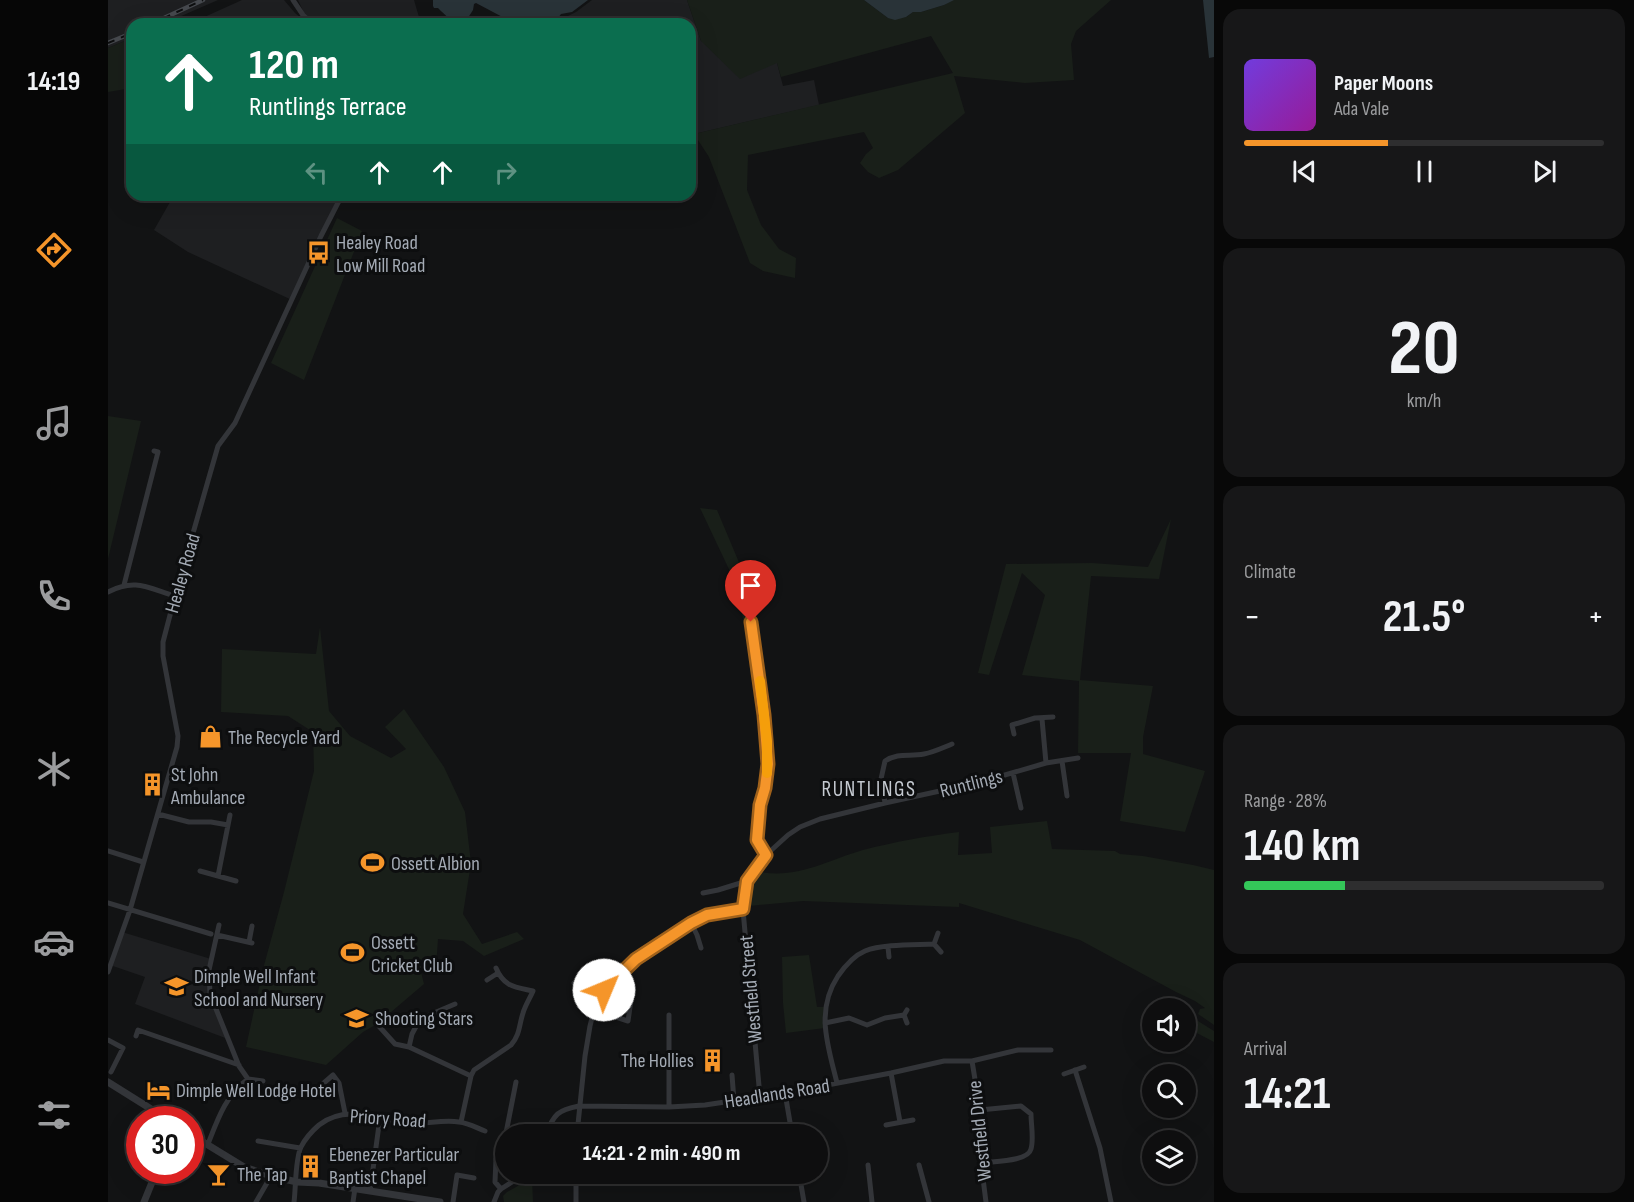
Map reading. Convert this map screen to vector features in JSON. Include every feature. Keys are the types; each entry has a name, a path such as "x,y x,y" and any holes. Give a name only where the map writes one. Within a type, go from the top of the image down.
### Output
{"street":[{"path":"293,0 306,18"},
{"name":"Healey Road","path":"108,972 130,910 174,759 178,736 163,656 163,642 218,446 235,423 339,201"},
{"path":"124,585 159,452 154,451"},
{"path":"108,592 134,583 175,596"},
{"path":"751,622 764,715 768,764 760,805 757,840 766,855"},
{"path":"1004,722 1012,725 1035,718 1053,717"},
{"path":"1042,718 1046,763"},
{"path":"1012,725 1014,734"},
{"path":"885,803 881,779 885,761 900,754 915,755 932,752 952,744"},
{"name":"Runtlings","path":"747,881 766,855 788,835 820,819 981,783 1046,763 1078,758"},
{"path":"1062,761 1067,796"},
{"path":"1013,773 1021,808"},
{"path":"158,814 189,822 228,825"},
{"path":"218,876 230,816"},
{"path":"108,851 143,862"},
{"path":"200,871 236,881"},
{"path":"703,893 747,881"},
{"name":"Westfield Street","path":"747,881 743,909 760,1097"},
{"path":"108,903 250,943 252,926"},
{"path":"578,1124 585,1056 594,1010 604,990 636,959 691,923 707,915 743,909"},
{"path":"691,923 700,948"},
{"path":"219,925 214,934 209,970 210,993 239,1066 248,1079"},
{"path":"934,944 938,933"},
{"path":"837,1083 825,1023 825,1007 833,983 846,964 866,951 910,944 934,944 941,952"},
{"path":"888,947 889,957"},
{"path":"461,1122 474,1070 515,1041 522,1014 533,991 510,986 505,983 497,971 487,980"},
{"path":"574,982 585,1003 594,1010 628,1021 633,987"},
{"path":"409,1047 420,1019 444,1012 454,1004"},
{"path":"825,1023 849,1018 867,1025 906,1013 907,1023"},
{"path":"669,1015 669,1107"},
{"path":"377,1024 395,1044 409,1047 471,1076"},
{"path":"136,1035 138,1030 239,1066"},
{"path":"108,1040 123,1048 111,1072"},
{"name":"Headlands Road","path":"579,1106 705,1105 785,1093 1017,1050 1052,1050"},
{"name":"Westfield Drive","path":"972,1060 980,1110 981,1163 986,1202"},
{"path":"1064,1074 1084,1067"},
{"path":"1075,1070 1100,1148 1111,1202"},
{"path":"891,1073 900,1122"},
{"path":"318,1088 333,1076 339,1083 345,1113"},
{"path":"732,1076 734,1101"},
{"path":"208,1144 225,1105 237,1088 248,1079 263,1081"},
{"path":"108,1082 146,1106"},
{"path":"501,1189 495,1182 496,1159 506,1133 516,1082"},
{"path":"785,1093 790,1124"},
{"path":"550,1124 556,1114 567,1108 579,1106"},
{"path":"980,1110 1016,1106 1025,1108 1031,1114 1032,1148 1021,1158 981,1163"},
{"name":"Priory Road","path":"300,1148 307,1137 324,1121 345,1113 407,1123 461,1122 485,1131"},
{"path":"886,1125 913,1120"},
{"path":"370,1191 379,1125"},
{"path":"258,1141 300,1148 294,1202"},
{"path":"204,1142 244,1167 270,1176 297,1182 355,1188 414,1200 440,1202"},
{"path":"868,1165 866,1180 872,1202"},
{"path":"919,1165 925,1172 929,1202"},
{"path":"453,1202 457,1175 474,1178"},
{"path":"256,1202 270,1176"},
{"path":"144,1202 151,1184"},
{"path":"494,1202 498,1192 509,1184"},
{"path":"576,1184 576,1202"},
{"path":"801,1184 804,1202"},
{"path":"353,1202 355,1188"}],"shaded area":[{"path":"108,0 218,0 177,18 126,18 126,40 108,48"},
{"path":"242,0 284,0 301,18 202,18"},
{"path":"298,0 414,0 419,18 310,18 305,15"},
{"path":"433,0 588,0 572,12 561,14 558,18 504,18 476,3 468,18 450,18 433,6"},
{"path":"592,0 687,0 693,18 564,18"},
{"path":"687,0 864,0 888,18 906,17 913,12 944,5 951,0 1111,0 1076,31 1071,44 1074,80 1025,83 954,76 965,113 898,170 879,178 868,172 860,163 873,148 864,132 748,155 747,190 761,225 779,249 796,258 795,278 763,271 750,263 709,157 696,134 953,73 931,36 781,77 777,63 740,79 701,41 696,18 693,18"},
{"path":"864,0 954,0 895,20 888,18"},
{"path":"1203,0 1214,0 1214,57 1209,58"},
{"path":"696,26 701,41 777,63 783,86 814,80 819,105 696,134"},
{"path":"126,40 126,89 108,92 108,48"},
{"path":"171,201 339,201 292,300 188,252 154,230"},
{"path":"337,218 362,231 304,380 271,363"},
{"path":"108,416 141,421 108,559"},
{"path":"700,508 717,510 746,579 755,622 744,623 735,582"},
{"path":"1171,519 1159,579 1091,576 1080,680 1153,686 1143,737 1143,754 1205,771 1185,832 1120,821 1131,753 1078,753 1079,681 1022,675 1045,595 1022,573 989,675 978,673 1006,564 1092,563 1148,567"},
{"path":"320,627 329,711 350,736 391,758 406,749 385,727 404,709 444,767 465,812 471,863 463,914 482,944 517,932 524,939 484,956 463,941 438,939 436,968 420,968 424,984 377,1024 363,1032 326,1065 246,1047 263,969 314,771 313,732 288,716 221,712 222,649 316,654"},
{"path":"1047,821 1052,849 1115,851 1120,854 1143,856 1214,870 1214,1025 1198,1014 1200,1009 1205,1008 1196,1002 1196,998 1189,998 1176,992 1080,940 959,903 959,907 803,901 749,906 751,888 760,872 800,871 875,847 959,832 958,855 992,853 990,827"},
{"name":"Dimple Well Infant School and Nursery","path":"122,932 211,959 210,994 228,1039 135,1004 145,977 110,965"},
{"path":"809,955 817,1007 825,1007 825,1028 786,1033 782,957"},
{"path":"1196,1020 1214,1031 1214,1042 1196,1033"},
{"path":"521,1184 532,1184 533,1202 504,1202 503,1196"}],"railway":[{"path":"164,18 203,0"},
{"path":"108,43 126,36"}],"slow traffic":[{"path":"760,681 767,741 767,773"}],"place":[{"name":"Healey Road Low Mill Road","path":"318,253"},
{"name":"The Recycle Yard","path":"210,737"},
{"name":"St John Ambulance","path":"153,785"},
{"name":"Ossett Albion","path":"373,863"},
{"name":"Ossett Cricket Club","path":"353,953"},
{"name":"Dimple Well Infant School and Nursery","path":"176,987"},
{"name":"Shooting Stars","path":"357,1018"},
{"name":"The Hollies","path":"712,1060"},
{"name":"Dimple Well Lodge Hotel","path":"158,1090"},
{"name":"Ebenezer Particular Baptist Chapel","path":"311,1166"},
{"name":"The Tap","path":"219,1174"}],"district":[{"name":"RUNTLINGS","path":"869,789"}],"route":[{"path":"604,990 636,959 691,923 707,915 743,909 747,881 766,855 757,840 760,805 768,764 767,741 751,622"}]}
